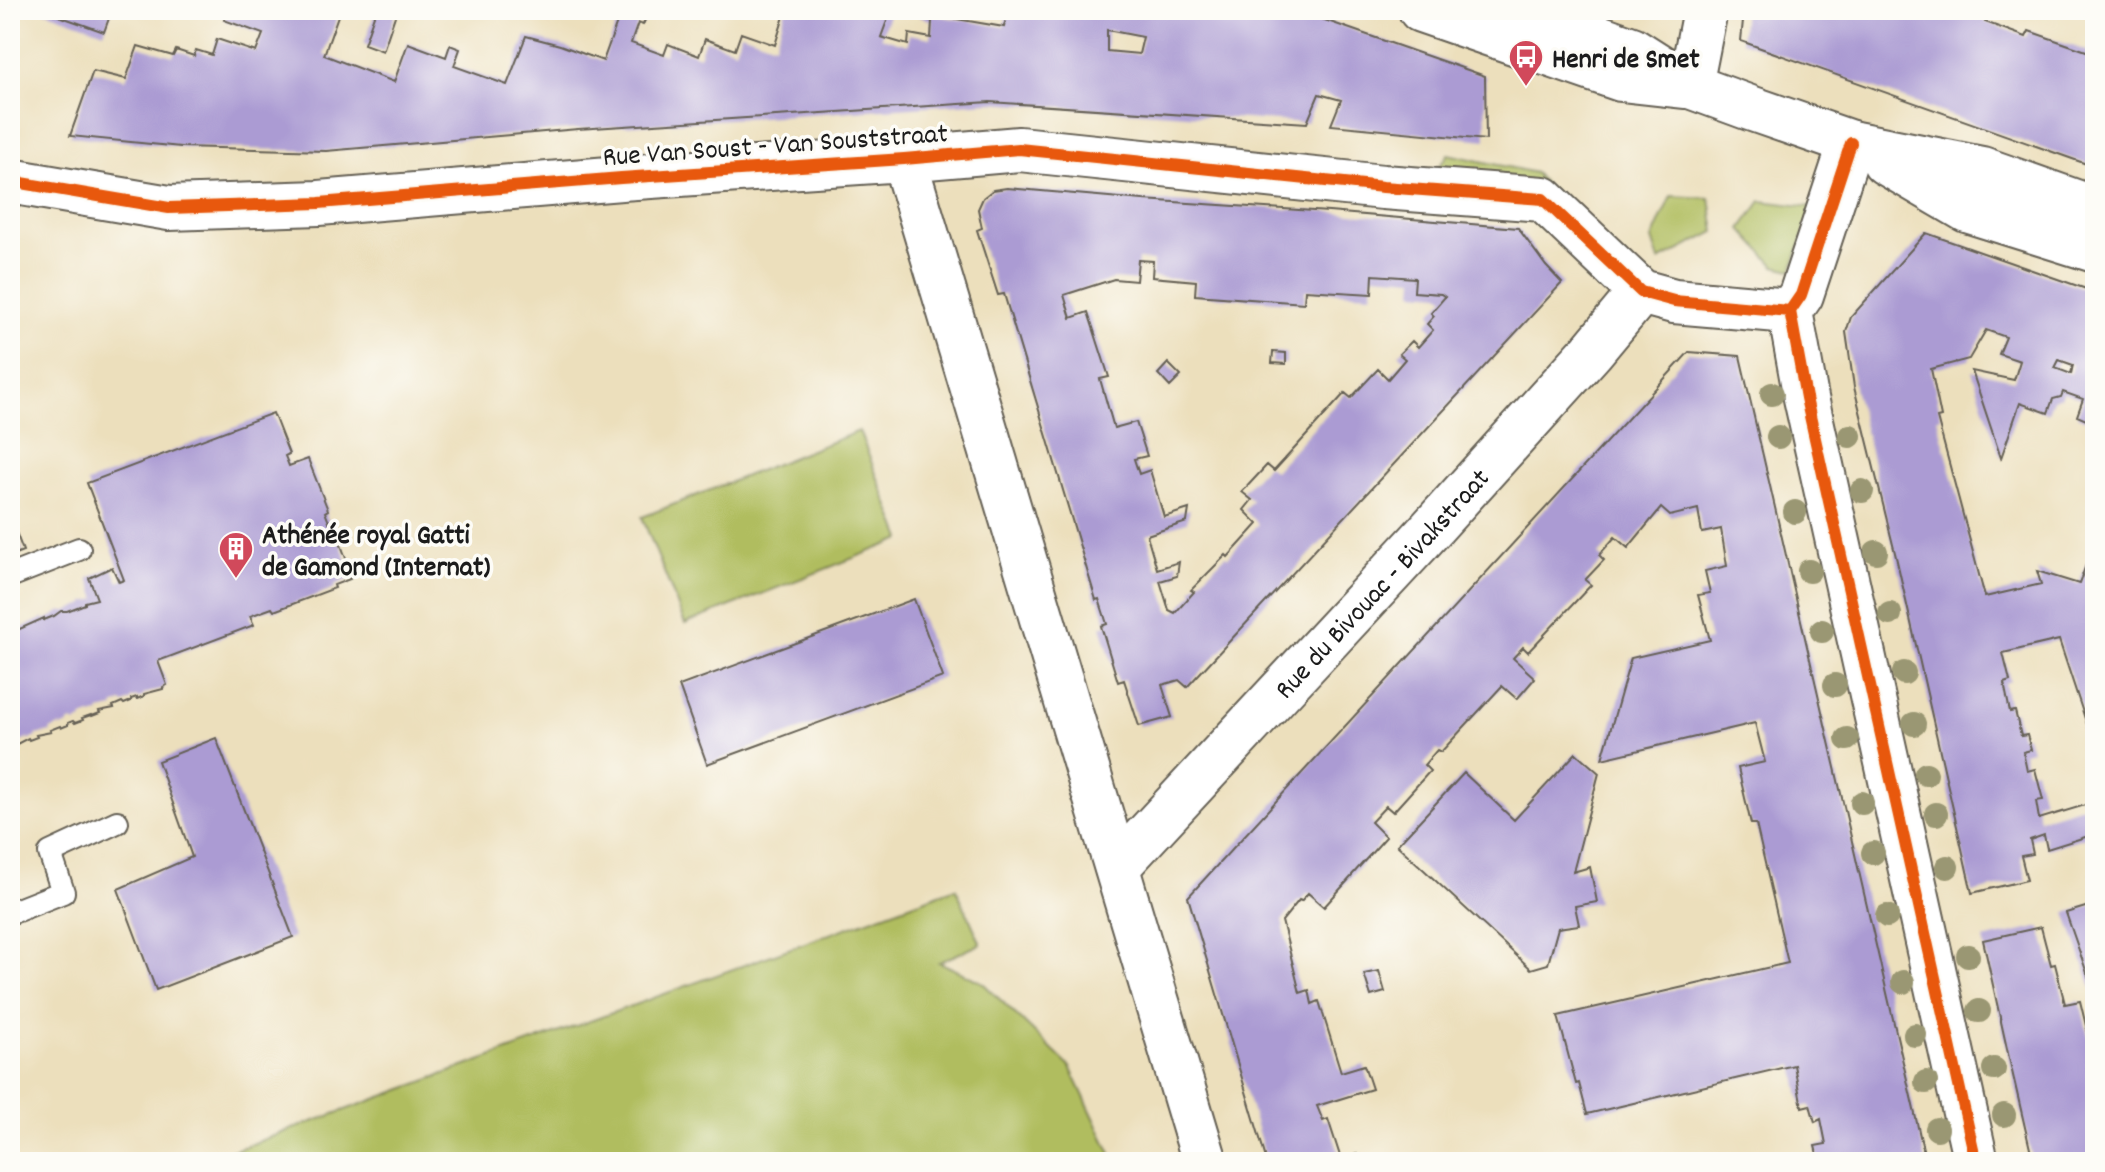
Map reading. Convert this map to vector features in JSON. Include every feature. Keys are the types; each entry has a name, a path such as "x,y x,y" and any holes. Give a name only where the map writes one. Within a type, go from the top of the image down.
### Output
{"street":[{"path":"1421,10 1621,79 1690,86"},
{"path":"1523,10 1632,49 1690,86 1851,143 1982,169 2095,209"},
{"path":"1690,86 1705,10"},
{"path":"1851,143 1967,210 2095,250"},
{"path":"1851,143 1801,295 1790,311 1809,414 1976,1162"},
{"name":"Rue Van Soust - Van Souststraat","path":"10,181 169,208 319,203 1019,149 1383,187 1543,199 1641,292"},
{"path":"904,159 1205,1162"},
{"path":"1641,292 1674,301 1790,311"},
{"name":"Rue du Bivouac - Bivakstraat","path":"1117,867 1421,540 1592,351 1641,292"}],"lane":[{"path":"10,576 79,549"},
{"path":"10,913 63,892 50,853 117,822"}],"green space":[{"path":"1448,154 1535,173 1545,185 1432,176"},
{"path":"1671,196 1710,198 1715,232 1659,261 1652,239"},
{"path":"1761,201 1813,207 1792,270 1775,266 1741,229"},
{"path":"859,431 902,539 685,624 642,517"},
{"path":"956,888 981,944 939,962 982,982 1070,1067 1115,1162 202,1162"}],"building":[{"path":"42,10 112,10 104,32"},
{"path":"227,10 340,10 324,55 394,82 408,43 446,57 450,45 460,49 454,66 507,85 526,36 603,61 619,17 602,10 649,10 643,25 638,23 631,43 664,55 668,44 699,56 705,39 735,50 741,33 775,45 786,10 891,10 881,37 908,45 909,34 931,38 932,21 903,10 933,10 933,15 1004,27 1008,10 1296,10 1485,76 1486,140 1331,125 1341,100 1319,94 1307,123 990,102 578,129 326,151 181,147 70,136 93,71 126,79 138,46 173,56 176,50 194,56 196,50 212,55 217,39 256,52 263,34 224,20","holes":["1107,30 1143,37 1139,54 1107,51"]},
{"path":"376,10 397,10 383,51 364,44"},
{"path":"1744,10 1989,10 1985,22 2026,37 2029,31 2095,54 2095,167 1741,41"},
{"path":"1007,188 1518,228 1562,283 1187,687 1179,680 1162,685 1172,717 1139,726 1124,680 1118,682 1101,626 1107,624 1099,599 1096,600 1004,294 998,295 977,230 982,228 978,209 983,198 993,190","holes":["1138,260 1153,261 1152,277 1196,281 1195,295 1304,303 1305,290 1372,294 1373,275 1415,278 1414,292 1445,297 1431,313 1434,316 1427,324 1433,330 1418,347 1412,341 1399,354 1405,359 1388,379 1378,369 1351,398 1345,393 1274,471 1267,465 1242,492 1252,500 1244,510 1258,524 1228,557 1226,555 1191,590 1194,592 1175,613 1169,610 1160,581 1177,576 1179,562 1157,569 1147,535 1187,522 1189,509 1164,517 1150,470 1139,474 1134,459 1147,456 1136,422 1114,428 1100,379 1109,377 1088,312 1071,318 1064,295 1114,279 1136,281"]},
{"path":"1926,233 2095,292 2093,423 2077,416 2083,399 2063,392 2061,397 2053,399 2048,413 2020,403 2001,458 1972,371 2014,380 2020,361 1999,354 2006,337 1986,330 1969,359 1931,369 1941,417 1937,418 1985,597 2041,584 2037,571 2079,584 2095,540 2095,749 2059,640 2003,653 2010,681 2004,683 2010,712 2015,711 2021,736 2027,735 2031,750 2023,752 2027,771 2035,769 2043,800 2036,801 2039,819 2095,802 2095,834 2047,849 2044,835 2030,840 2033,854 2021,856 2027,880 1972,893 1854,387 1846,332 1851,317","holes":["2059,360 2073,365 2071,374 2055,368"]},
{"path":"1273,352 1286,353 1286,364 1272,363"},
{"path":"1689,352 1740,356 1926,1162 1819,1162 1815,1146 1826,1144 1821,1119 1815,1122 1810,1105 1802,1107 1794,1065 1587,1114 1558,1016 1788,963 1756,824 1751,824 1738,768 1765,762 1755,723 1602,759 1631,658 1710,640 1698,595 1710,593 1705,571 1727,566 1721,529 1702,533 1698,509 1670,516 1661,508 1628,548 1615,537 1599,555 1604,560 1585,580 1591,585 1528,652 1523,647 1513,658 1535,678 1517,699 1502,686 1441,752 1437,750 1424,765 1430,771 1393,812 1386,806 1371,822 1386,837 1324,907 1308,893 1282,921 1300,993 1309,990 1312,1004 1319,1001 1341,1072 1364,1065 1372,1089 1317,1106 1323,1121 1328,1119 1341,1159 1357,1154 1359,1162 1267,1162 1188,897"},
{"path":"1168,363 1181,376 1170,387 1158,374"},
{"name":"Athénée royal Gatti de Gamond (Internat)","path":"273,413 289,454 285,456 289,466 308,459 328,510 325,512 329,522 332,521 347,561 344,562 350,579 334,585 335,588 274,611 272,608 250,616 254,625 158,661 167,685 163,689 124,704 122,702 114,708 99,711 11,747 10,631 97,599 89,578 112,567 119,582 124,580 87,483"},
{"path":"10,516 23,551 10,556"},
{"path":"914,599 943,677 707,764 679,686"},
{"path":"216,738 293,937 156,990 118,889 192,857 158,761"},
{"path":"1576,753 1599,773 1573,872 1590,867 1597,902 1575,906 1579,925 1558,928 1548,964 1531,969 1397,845 1464,773 1514,820"},
{"path":"2095,904 2095,996 2066,913"},
{"path":"2041,927 2065,1004 2080,1001 2095,1063 2095,1082 2092,1083 2095,1096 2095,1162 2033,1162 2009,1058 1983,940"},
{"path":"1379,971 1385,992 1371,996 1364,974"}],"cycle path":[{"path":"1790,311 1801,295 1851,143"},
{"path":"10,181 169,208 319,203 1019,149 1383,187 1543,199 1641,292 1674,301 1790,311"},
{"path":"1790,311 1806,398 1976,1162"}],"place":[{"name":"Henri de Smet","path":"1526,88"},
{"name":"Athénée royal Gatti de Gamond (Internat)","path":"236,580"}]}
